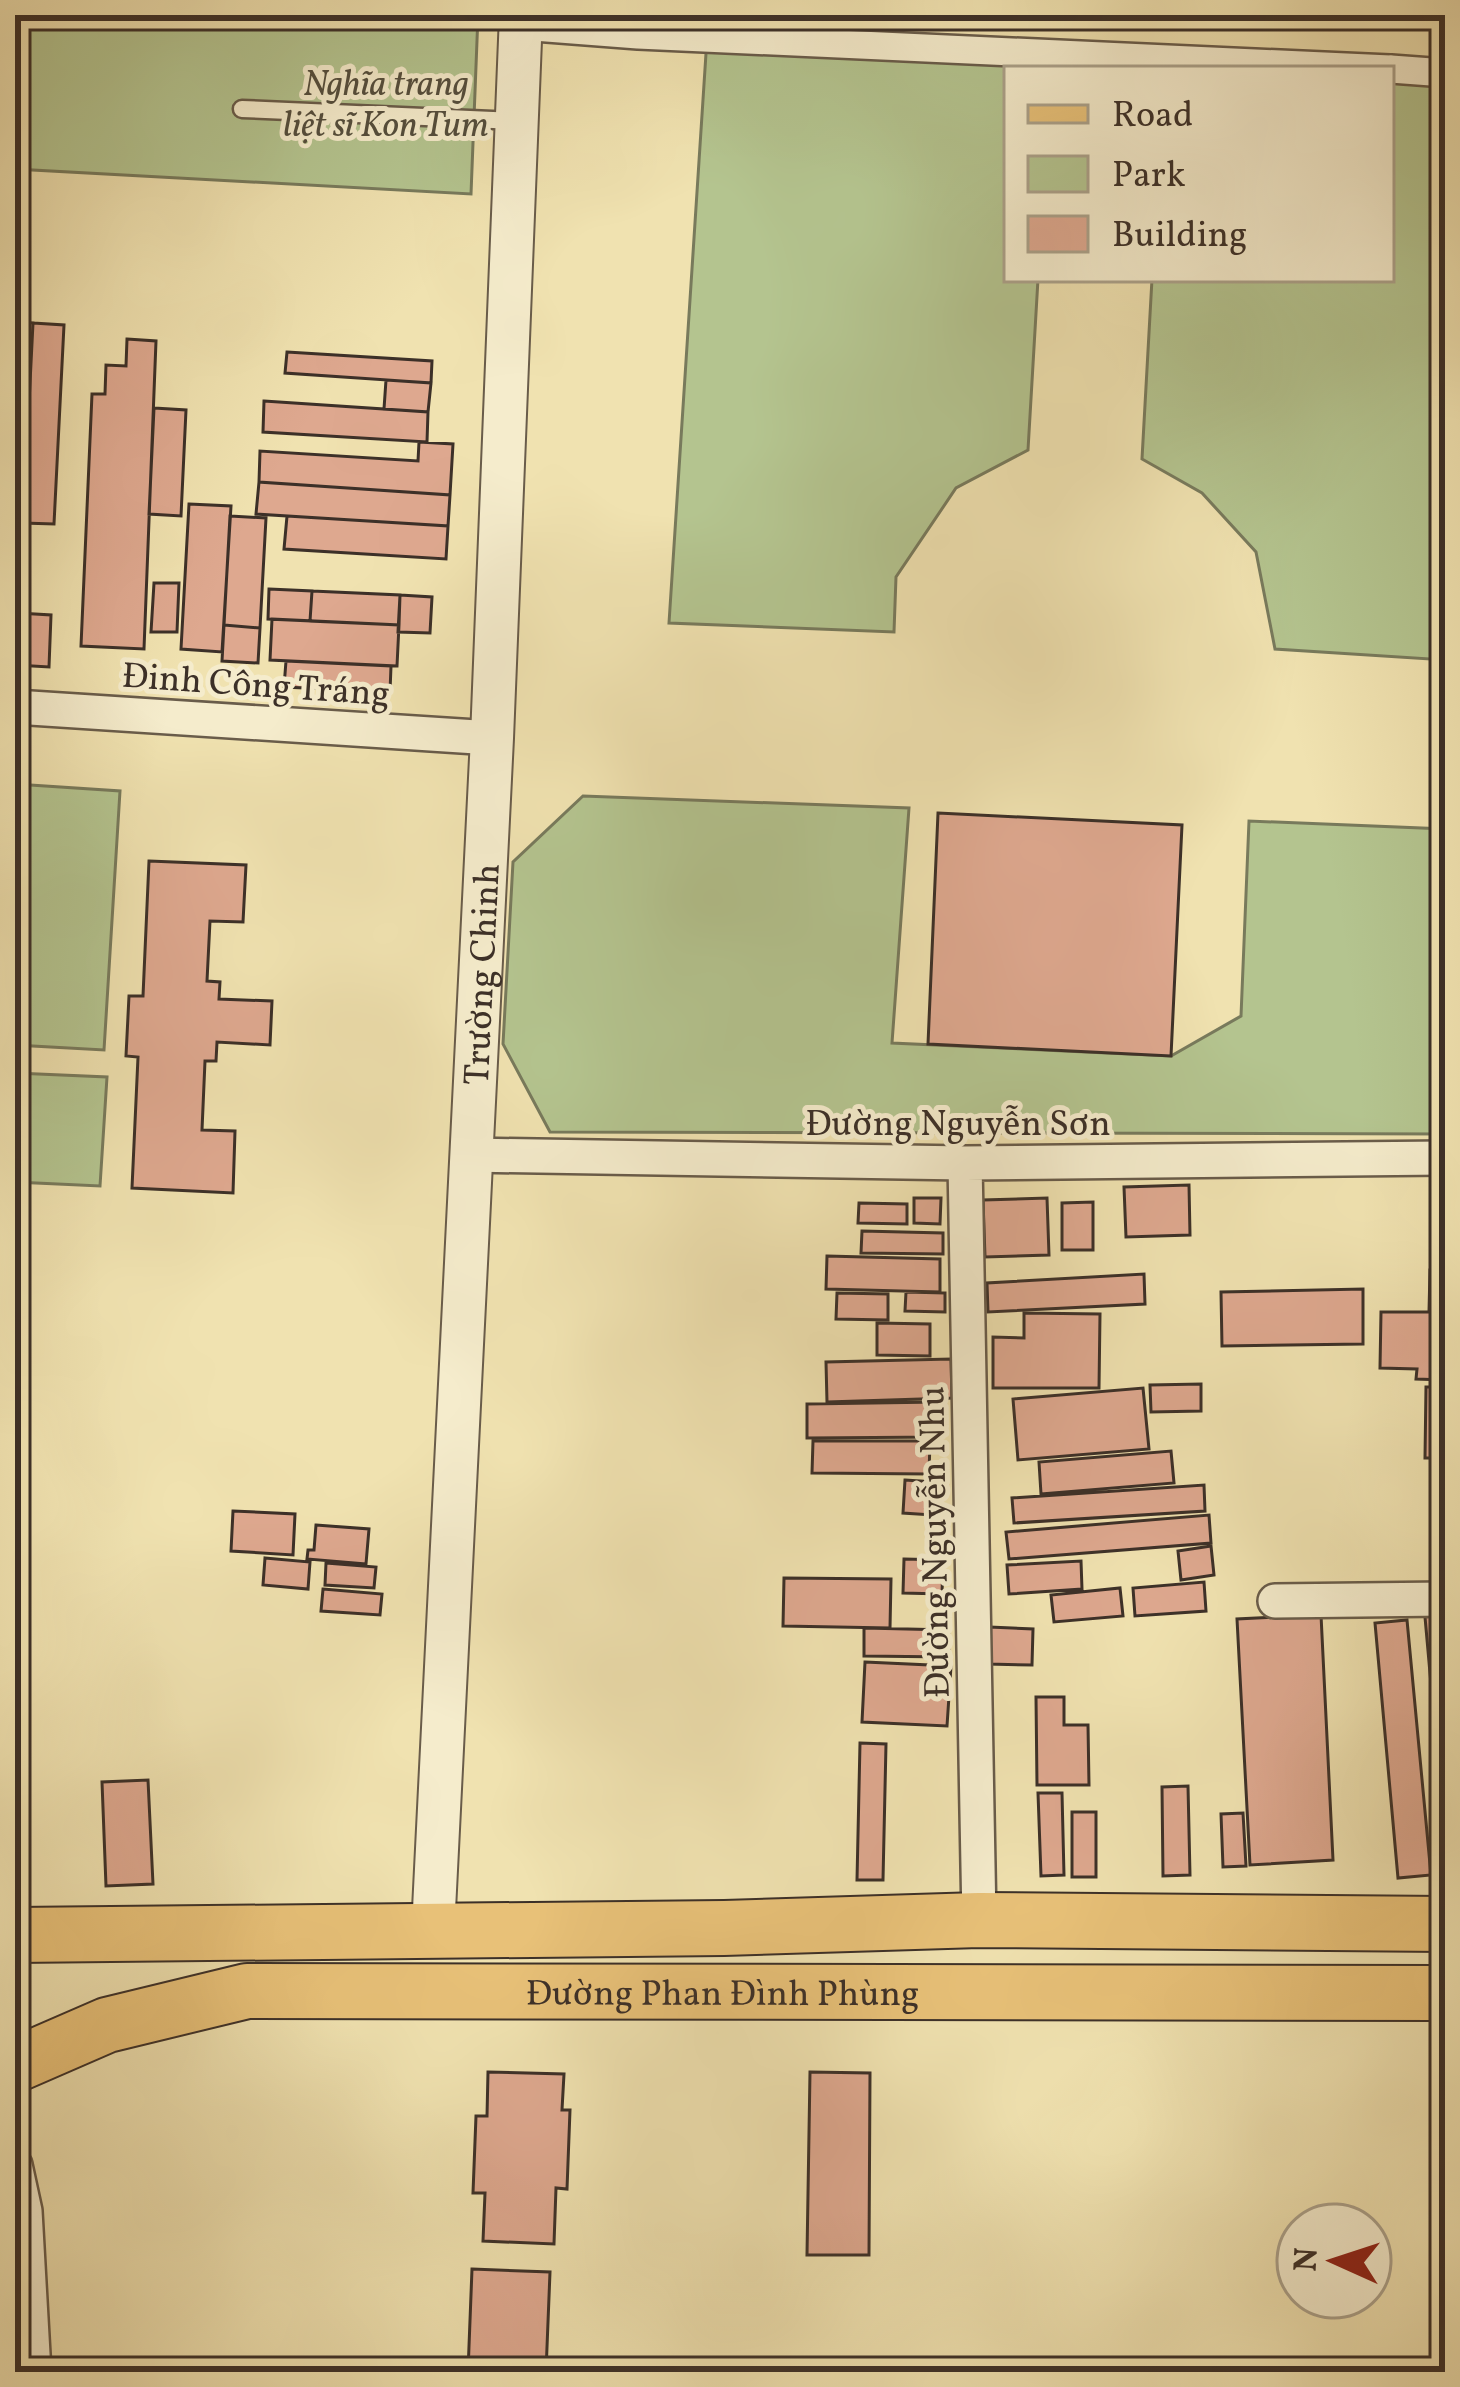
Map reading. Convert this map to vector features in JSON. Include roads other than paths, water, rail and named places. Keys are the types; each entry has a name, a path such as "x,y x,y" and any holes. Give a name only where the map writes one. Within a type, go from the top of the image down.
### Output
{"main road":[{"name":"Đường Phan Đình Phùng","path":"15,1935 979,1920 1445,1924"},
{"path":"633,1993 635,1928"},
{"name":"Đường Phan Đình Phùng","path":"15,2065 107,2025 247,1991 1445,1993"}],"street":[{"path":"521,21 638,35 1324,66"},
{"name":"Trường Chinh","path":"433,1930 492,738 521,21"},
{"path":"1394,69 1445,73"},
{"name":"Đinh Công Tráng","path":"15,707 492,738"},
{"name":"Đường Nguyễn Sơn","path":"471,1155 965,1163 1445,1158"},
{"name":"Đường Nguyễn Nhu","path":"965,1163 979,1920"},
{"path":"1275,1601 1445,1599"},
{"path":"15,2165 25,2211 34,2372"},
{"path":"15,2358 21,2372"}],"lane":[{"path":"242,109 517,121"}],"park label":[{"name":"Nghĩa trang liệt sĩ Kon Tum","path":"386,102"}]}
